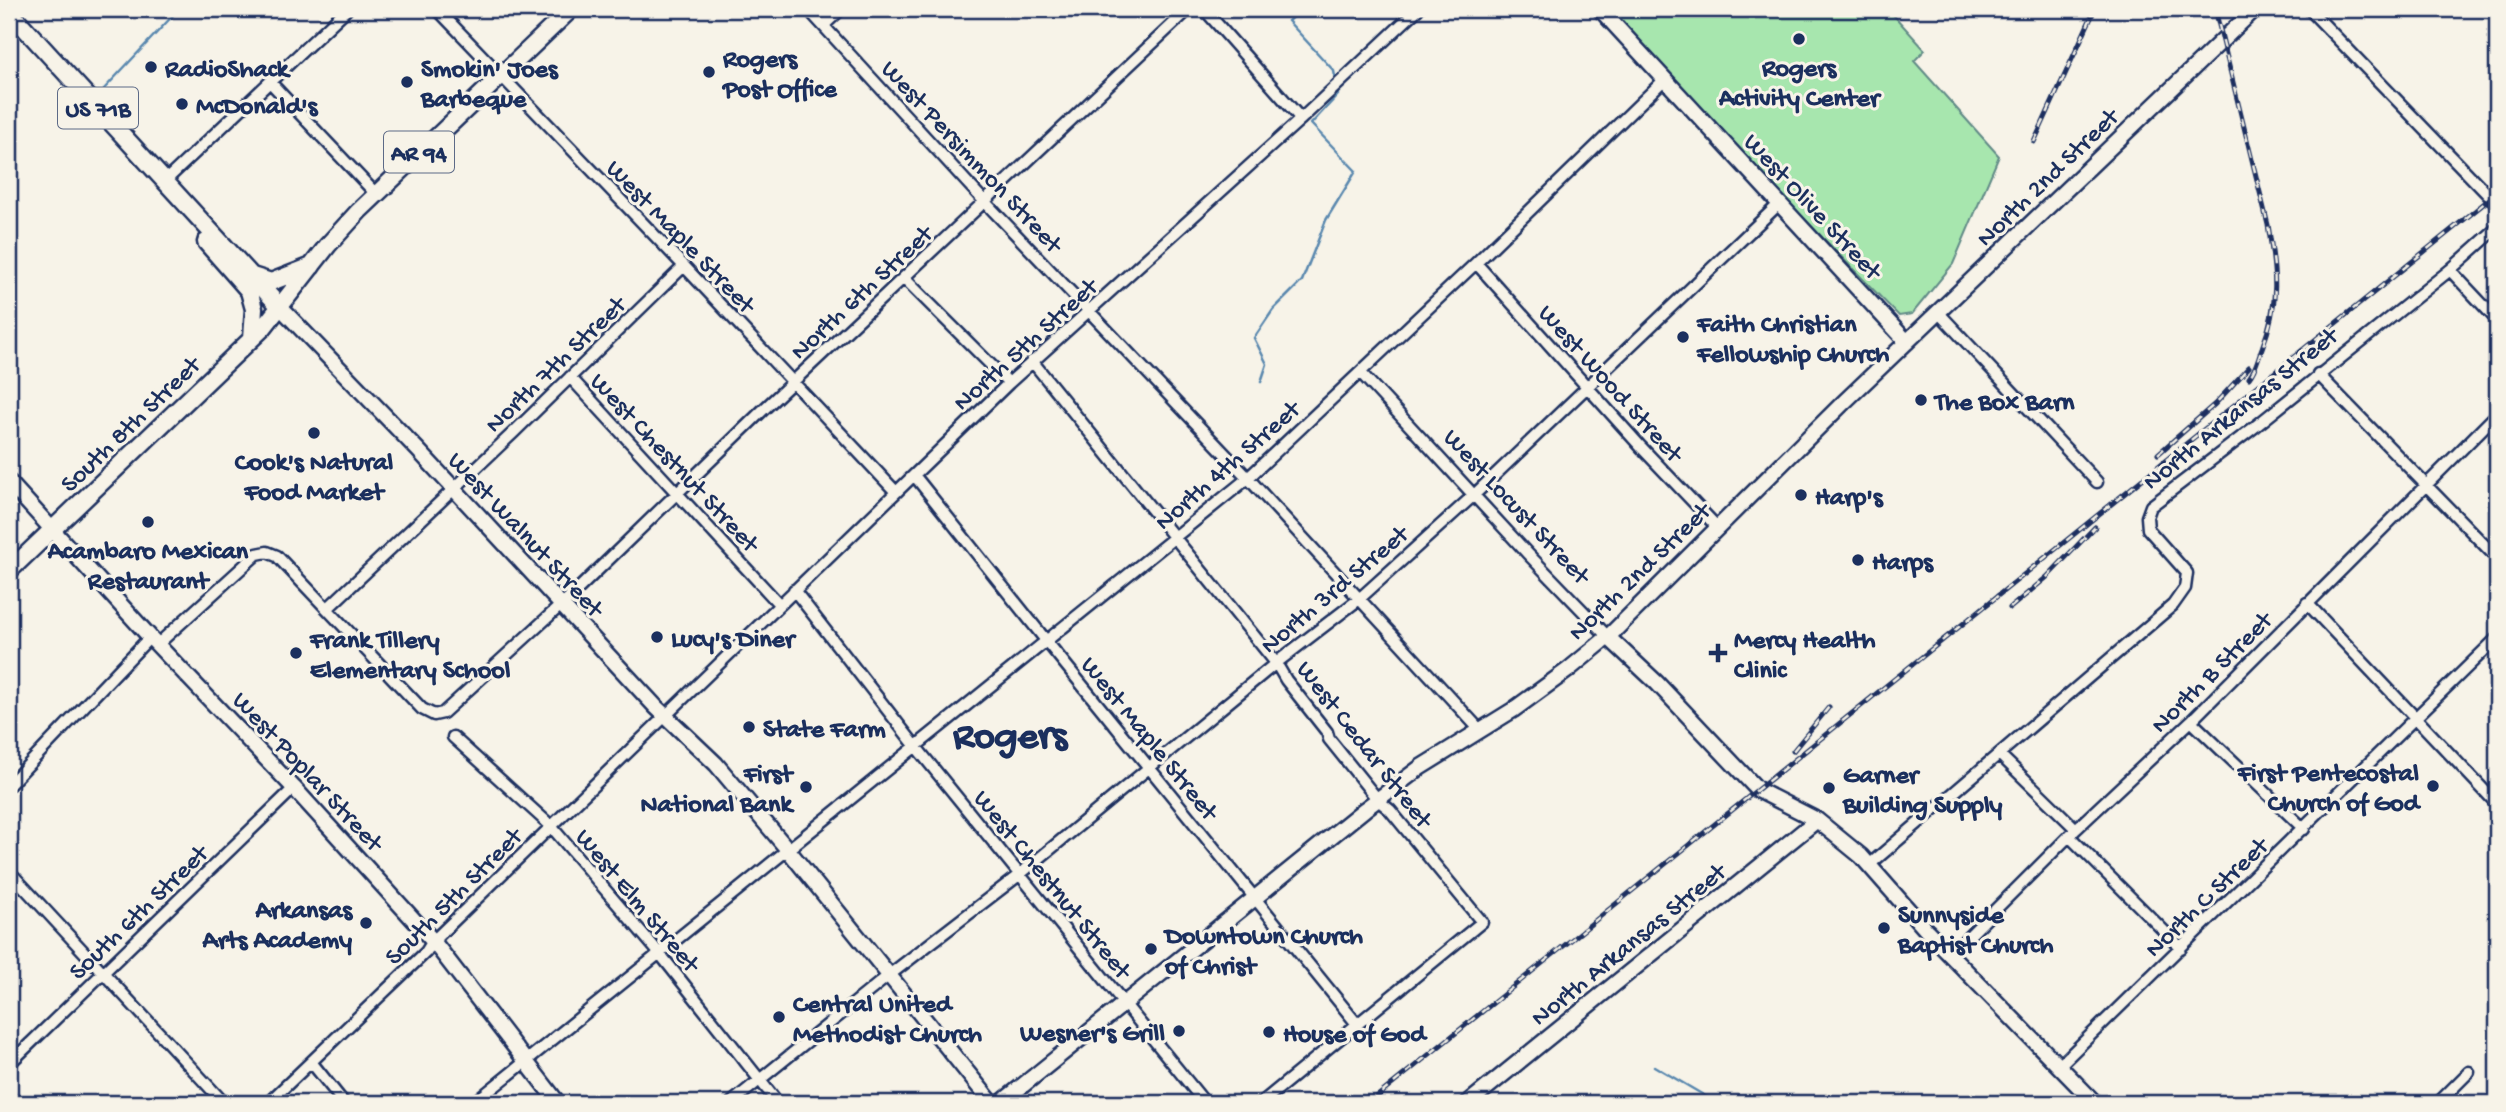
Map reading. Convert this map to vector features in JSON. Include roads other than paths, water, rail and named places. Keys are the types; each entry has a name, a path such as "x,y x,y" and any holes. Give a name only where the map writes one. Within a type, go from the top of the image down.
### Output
{"main road":[{"name":"AR 94","path":"281,308 328,246 376,194 571,9"},
{"name":"West Olive Street","path":"1600,9 1907,342"},
{"name":"North 2nd Street","path":"1002,1103 1378,800 1421,767 1568,670 1608,637 1907,342 2255,9"},
{"name":"West Walnut Street","path":"9,11 281,308 666,716 716,764 992,1103"},
{"name":"US 71B","path":"187,206 202,237 249,291 254,309 252,338"},
{"name":"AR 94","path":"252,276 271,282 314,265"},
{"name":"South 8th Street","path":"9,571 281,308"},
{"name":"West Poplar Street","path":"9,482 433,941 558,1103"},
{"name":"West Locust Street","path":"1608,637 1657,683 1758,790 1817,820 1841,838 1950,955 2095,1103"},
{"name":"North Arkansas Street","path":"1468,1103 1817,820"}],"street":[{"path":"165,181 346,9"},
{"name":"West Maple Street","path":"437,9 684,266 895,492"},
{"name":"West Persimmon Street","path":"808,9 985,201 1248,478 1480,730"},
{"path":"824,25 841,9"},
{"name":"North 6th Street","path":"560,604 1189,9"},
{"path":"1204,9 1301,119"},
{"name":"North 5th Street","path":"666,716 1032,361 1301,119 1418,9"},
{"path":"2309,9 2497,204"},
{"name":"North 4th Street","path":"474,1103 789,851 798,840 917,748 1248,478 1476,264 1665,79"},
{"path":"270,82 376,194"},
{"name":"North 3rd Street","path":"731,1103 888,976 1019,875 1276,663 1358,600 1474,495 1780,204"},
{"name":"North Arkansas Street","path":"1868,866 2173,606 2185,588 2188,573 2148,530 2147,517 2151,506 2256,426 2497,228"},
{"name":"West Wood Street","path":"1476,264 1718,528"},
{"name":"North 7th Street","path":"328,608 684,266"},
{"path":"2449,270 2497,320"},
{"path":"904,278 1009,383"},
{"path":"1938,312 2097,482"},
{"name":"West Cedar Street","path":"1032,361 1276,663 1327,732 1329,739 1482,922 1357,1024"},
{"name":"West Locust Street","path":"1361,373 1608,637"},
{"path":"2318,374 2497,558"},
{"name":"West Chestnut Street","path":"570,377 779,604"},
{"name":"North B Street","path":"1950,955 2191,721 2497,414"},
{"name":"West Maple Street","path":"914,475 1046,642 1357,1024"},
{"path":"9,785 153,640 257,554 267,552 277,556 422,709 434,715 443,713 560,604"},
{"name":"West Chestnut Street","path":"794,590 917,748 1205,1103"},
{"path":"2307,603 2497,804"},
{"name":"North C Street","path":"2060,1065 2497,638"},
{"name":"South 5th Street","path":"268,1103 426,952 433,941 550,825 666,716"},
{"path":"2191,721 2304,829"},
{"name":"West Elm Street","path":"453,737 550,825 660,954 778,1103"},
{"path":"1998,754 2181,948"},
{"name":"South 6th Street","path":"9,1063 294,788"},
{"path":"9,871 224,1103"},
{"path":"1261,1103 1357,1024"},
{"path":"312,1063 344,1103"},
{"path":"2438,1103 2469,1072"},
{"path":"9,1097 15,1103"}],"waterway":[{"path":"104,89 179,9"},
{"path":"1301,9 1288,21 1334,71 1336,82"},
{"path":"1261,382 1267,364 1254,338 1273,310 1302,281 1326,220 1356,171 1311,124 1338,95 1337,88"},
{"path":"1654,1066 1717,1103"}],"railway":[{"path":"2034,142 2095,9"},
{"path":"2215,9 2268,225 2273,258 2275,287 2272,316 2257,363 2249,378"},
{"path":"1369,1103 2497,193"},
{"path":"2158,454 2215,404 2249,367"},
{"path":"2010,608 2047,577 2095,527"},
{"path":"1793,751 1829,707"}],"place":[{"name":"Rogers Activity Center","path":"1799,39"},
{"name":"RadioShack","path":"151,67"},
{"name":"Rogers Post Office","path":"709,72"},
{"name":"Smokin' Joes Barbeque","path":"407,82"},
{"name":"McDonald's","path":"182,104"},
{"name":"Faith Christian Fellowship Church","path":"1683,337"},
{"name":"The Box Barn","path":"1921,400"},
{"name":"Cook's Natural Food Market","path":"314,433"},
{"name":"Harp's","path":"1801,495"},
{"name":"Acambaro Mexican Restaurant","path":"148,522"},
{"name":"Harps","path":"1858,560"},
{"name":"Lucy's Diner","path":"657,637"},
{"name":"Frank Tillery Elementary School","path":"296,653"},
{"name":"Mercy Health Clinic","path":"1718,653"},
{"name":"State Farm","path":"749,727"},
{"name":"First Pentecostal Church of God","path":"2433,786"},
{"name":"First National Bank","path":"806,787"},
{"name":"Garner Building Supply","path":"1829,788"},
{"name":"Arkansas Arts Academy","path":"366,923"},
{"name":"Sunnyside Baptist Church","path":"1884,928"},
{"name":"Downtown Church of Christ","path":"1151,949"},
{"name":"Central United Methodist Church","path":"779,1017"},
{"name":"Wesner's Grill","path":"1179,1031"},
{"name":"House of God","path":"1269,1032"}],"district":[{"name":"Rogers","path":"1010,732"}]}
